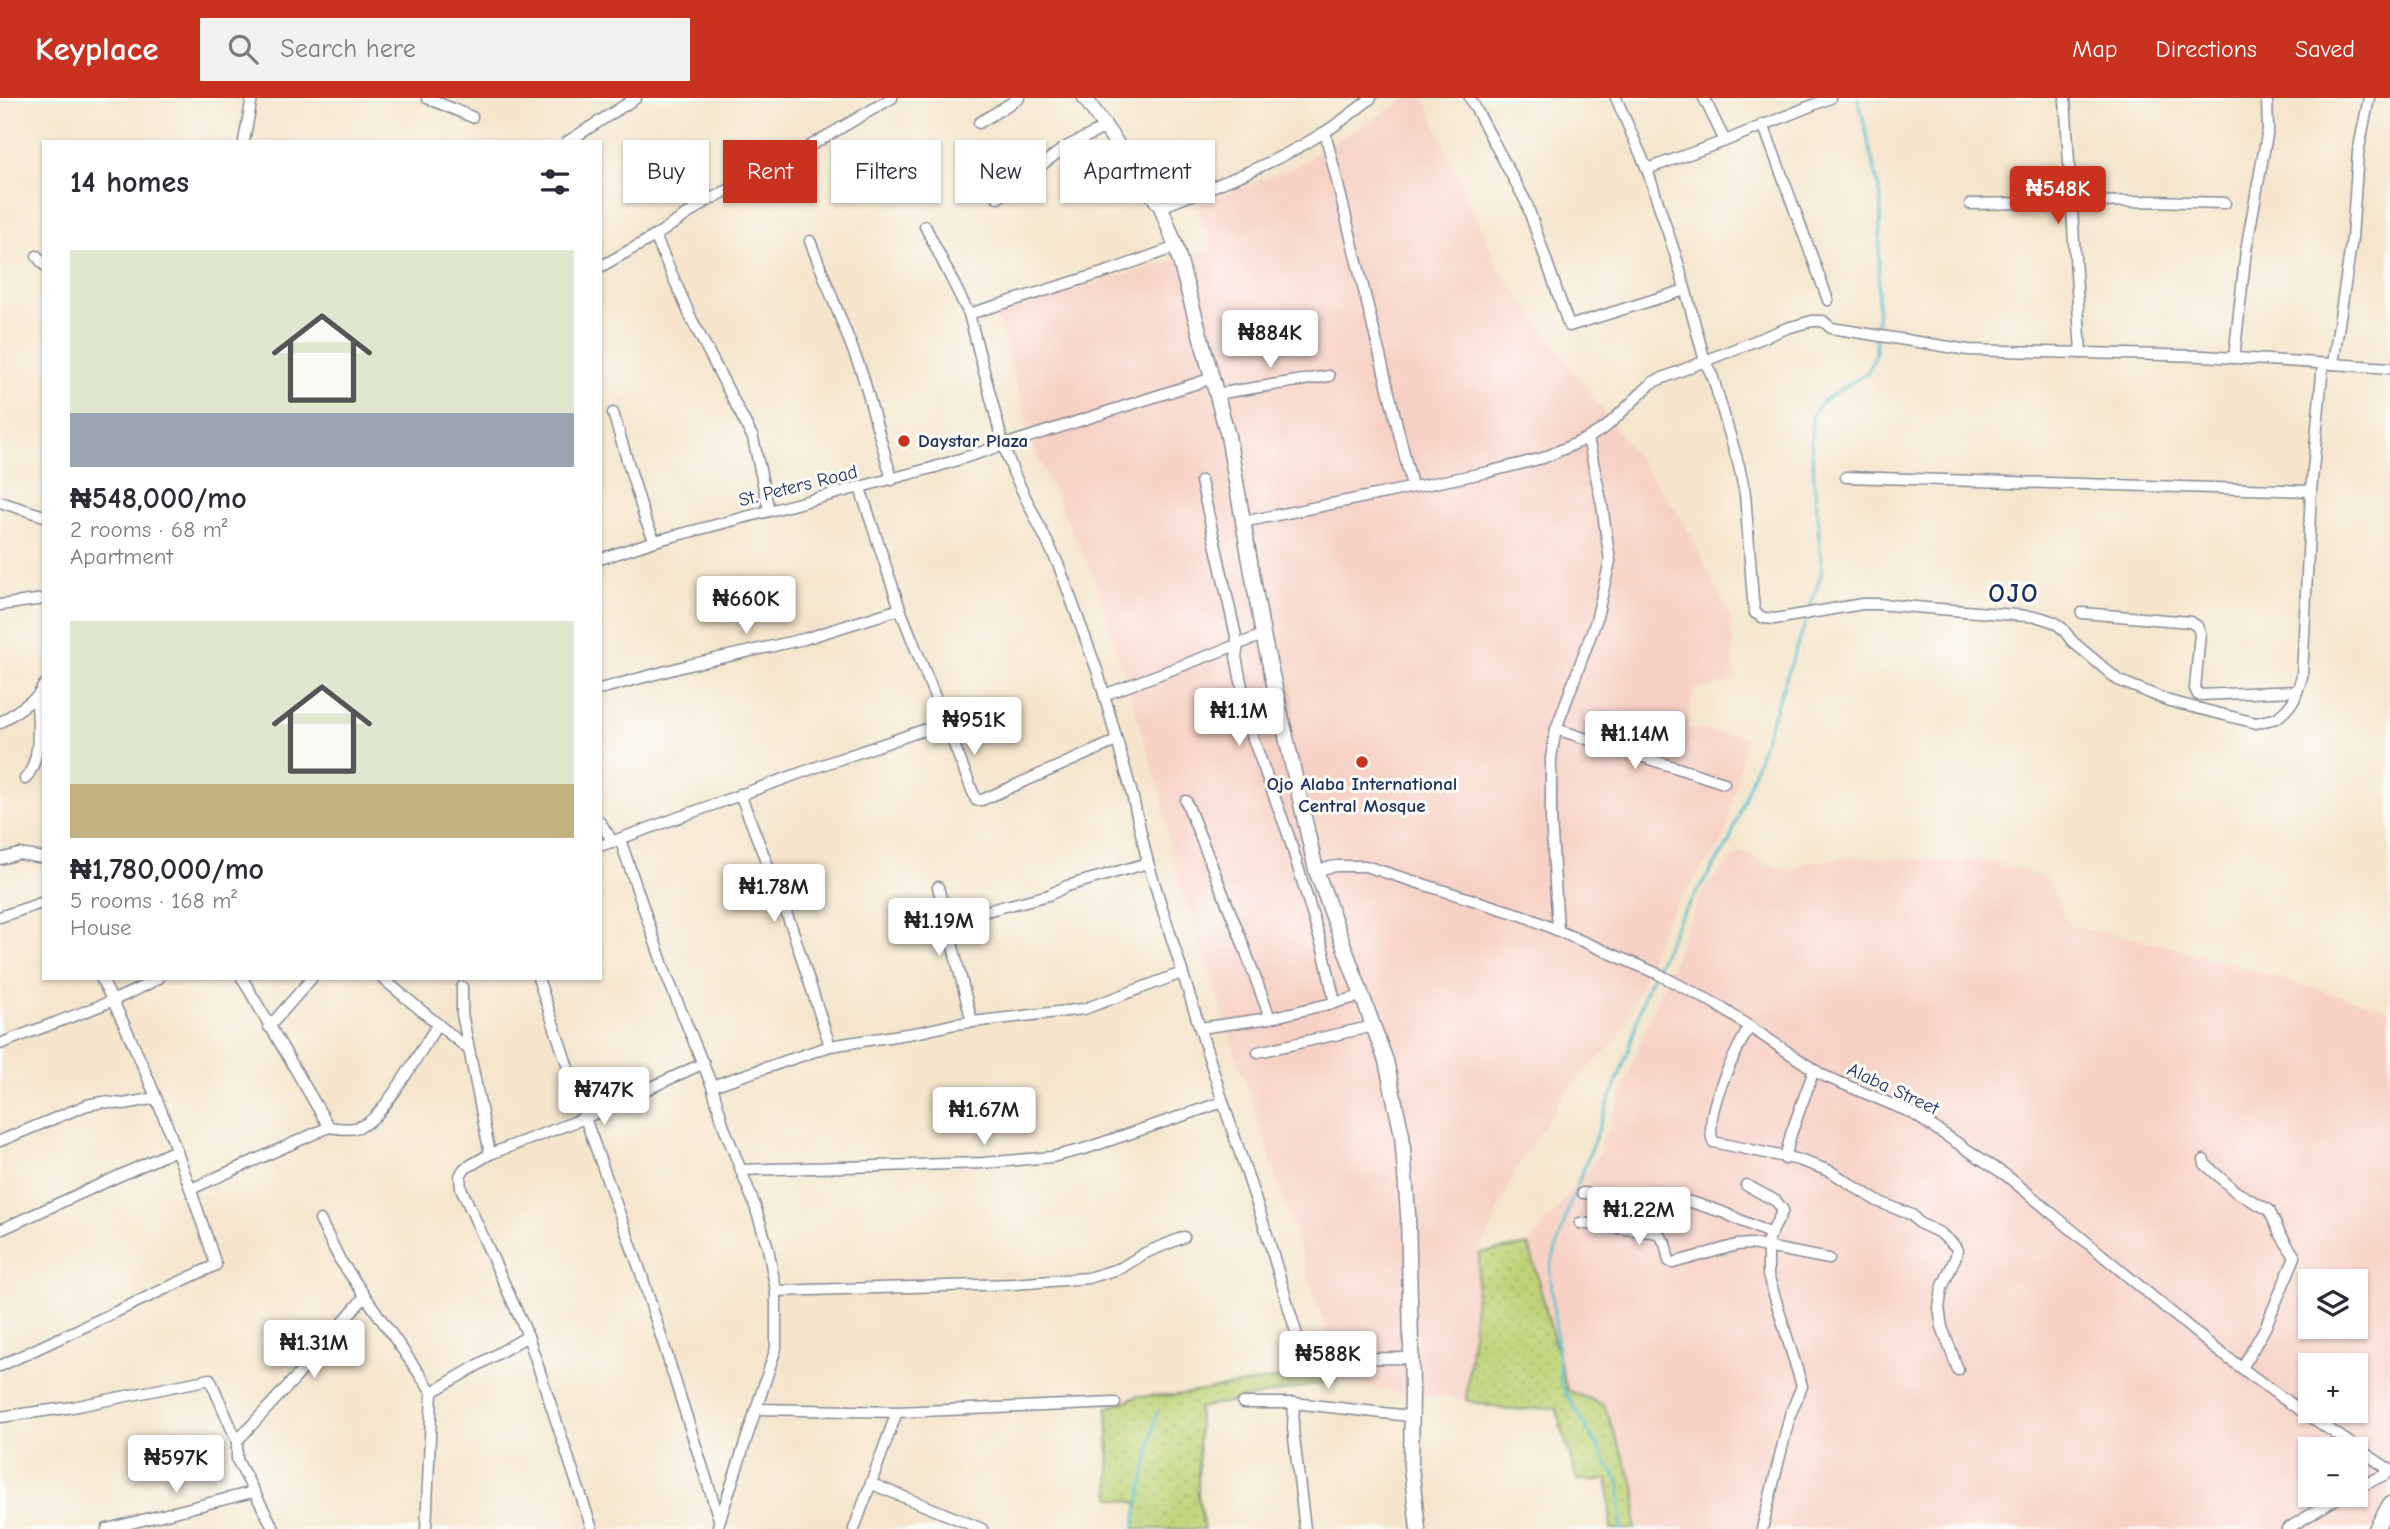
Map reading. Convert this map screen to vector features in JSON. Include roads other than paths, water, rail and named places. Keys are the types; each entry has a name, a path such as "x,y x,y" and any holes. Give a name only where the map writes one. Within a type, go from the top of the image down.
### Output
{"main road":[{"path":"1085,98 1161,207 1176,247 1228,436 1263,635 1316,870 1386,1061 1402,1135 1408,1214 1411,1467 1418,1529"},
{"path":"2376,1529 2390,1504"}],"street":[{"path":"244,140 253,98"},
{"path":"427,98 472,117"},
{"path":"570,140 636,98"},
{"path":"602,266 707,201 798,153 892,98"},
{"path":"979,123 1019,98"},
{"path":"1161,207 1244,175 1325,132 1371,98"},
{"path":"1470,98 1526,202 1569,326 1685,290"},
{"path":"1616,98 1647,169 1739,466 1745,494 1755,612 1763,618 1775,619 1862,604 1877,604 2039,617 2054,622 2063,629 2118,680 2169,701 2256,723 2277,718 2294,700 2302,677 2311,491 2328,364 2352,238 2358,153 2370,98"},
{"path":"1704,98 1725,141"},
{"path":"1647,169 1725,141 1830,98"},
{"path":"2065,98 2081,353"},
{"path":"2234,358 2246,250 2268,129 2267,101"},
{"path":"1763,124 1828,300"},
{"path":"1046,162 1064,148 1106,127"},
{"path":"1325,132 1412,486"},
{"path":"1970,204 2073,201 2225,203"},
{"path":"925,226 969,314 1003,444 1014,474 1059,566 1098,673 1131,790 1148,863 1304,1359 1411,1358"},
{"path":"654,236 692,320 753,438 769,511"},
{"path":"810,242 862,373 892,480"},
{"path":"969,314 1109,271 1176,247"},
{"path":"1243,522 1488,472 1543,458 1588,439 1606,427 1653,382 1787,328 1812,321 1823,321 1831,328 1851,332 1968,349 2234,358 2390,368"},
{"path":"1216,394 1329,376"},
{"name":"St. Peters Road","path":"602,558 655,541 892,480 1213,378"},
{"path":"613,413 645,519 655,541"},
{"path":"1559,930 1551,758 1556,729 1596,621 1609,561 1602,505 1588,439"},
{"path":"1846,477 2311,491"},
{"path":"1201,481 1238,645 1236,657 1252,736 1288,834 1324,953 1335,1003"},
{"path":"860,488 900,608 976,800 982,800 1116,741"},
{"path":"0,502 42,515"},
{"path":"0,605 42,599"},
{"path":"602,688 804,639 900,608"},
{"path":"2082,613 2190,622 2197,626 2200,633 2195,689 2198,695 2297,691"},
{"path":"1104,695 1263,635"},
{"path":"0,723 37,697 42,688"},
{"path":"24,779 36,760 37,697"},
{"path":"602,845 944,723"},
{"path":"1556,729 1724,783"},
{"path":"740,794 792,928 830,1046"},
{"path":"1186,801 1270,1018"},
{"path":"602,824 617,840 666,974 704,1063 768,1248 776,1291 776,1348 718,1524"},
{"path":"0,859 19,854 42,858"},
{"path":"947,921 1049,895 1068,886 1148,863"},
{"name":"Alaba Street","path":"1316,870 1336,866 1365,866 1503,909 1559,930 1653,971 1714,1003 1814,1070 1912,1113 1996,1169 2242,1368 2390,1471"},
{"path":"938,887 972,1022"},
{"path":"0,917 42,903"},
{"path":"712,1086 830,1046 972,1022 1084,1009 1182,973"},
{"path":"0,1366 216,1265 191,1189 156,1098 102,980"},
{"path":"0,1044 85,1010 114,1002 155,980"},
{"path":"243,980 329,1127"},
{"path":"269,1027 310,980"},
{"path":"384,980 468,1049"},
{"path":"539,980 641,1273 718,1524"},
{"path":"462,987 461,1014 490,1154"},
{"path":"1200,1028 1270,1018 1362,996"},
{"path":"191,1189 329,1127 351,1130 368,1123 384,1105 438,1024"},
{"path":"1258,1052 1374,1026"},
{"path":"1749,1027 1722,1082 1711,1136 1713,1142 1812,1164 1843,1177 1877,1201 1912,1215 1919,1223 1940,1233 1954,1245 1956,1256 1942,1288 1939,1308 1942,1327 1958,1370"},
{"path":"592,1529 528,1336 461,1188 460,1176 464,1168 490,1154 585,1118 704,1063"},
{"path":"1785,1159 1814,1070"},
{"path":"0,1141 87,1105 103,1102 124,1104 156,1098"},
{"path":"741,1170 983,1163 1052,1157 1084,1149 1223,1102"},
{"path":"0,1230 176,1150"},
{"path":"2204,1160 2204,1164 2224,1184 2269,1210 2295,1257 2265,1328 2242,1368"},
{"path":"1746,1185 1781,1205 1781,1216 1770,1240 1768,1275 1802,1386 1790,1415 1762,1529"},
{"path":"1583,1193 1691,1202 1722,1212 1770,1240 1829,1259"},
{"path":"320,1220 340,1259 432,1392 426,1529"},
{"path":"1580,1223 1658,1233 1665,1243 1669,1261 1673,1263 1737,1245 1770,1240"},
{"path":"776,1291 1014,1284 1088,1278 1121,1268 1145,1253 1184,1237"},
{"path":"237,1441 365,1296"},
{"path":"432,1392 528,1336"},
{"path":"0,1418 73,1407 210,1379 237,1441 237,1460 274,1529"},
{"path":"1243,1402 1410,1412"},
{"path":"757,1409 897,1412 1115,1403"},
{"path":"1294,1404 1293,1429 1305,1529"},
{"path":"853,1529 897,1412"},
{"path":"2368,1483 2390,1471"},
{"path":"872,1484 982,1529"},
{"path":"107,1529 253,1492"},
{"path":"2287,1529 2323,1507"}],"waterway":[{"path":"1858,98 1881,197 1877,332"},
{"path":"1810,608 1822,571 1811,442 1812,416 1824,400 1868,372 1876,353 1876,338"},
{"path":"1655,970 1679,919 1729,843 1807,618"},
{"path":"1621,1529 1620,1484 1561,1385 1550,1269 1570,1204 1628,1052 1646,989 1653,976"},
{"path":"1134,1529 1157,1412"}],"place":[{"name":"Daystar Plaza","path":"904,441"},
{"name":"Ojo Alaba International Central Mosque","path":"1362,762"}],"district":[{"name":"OJO","path":"2014,594"}]}
